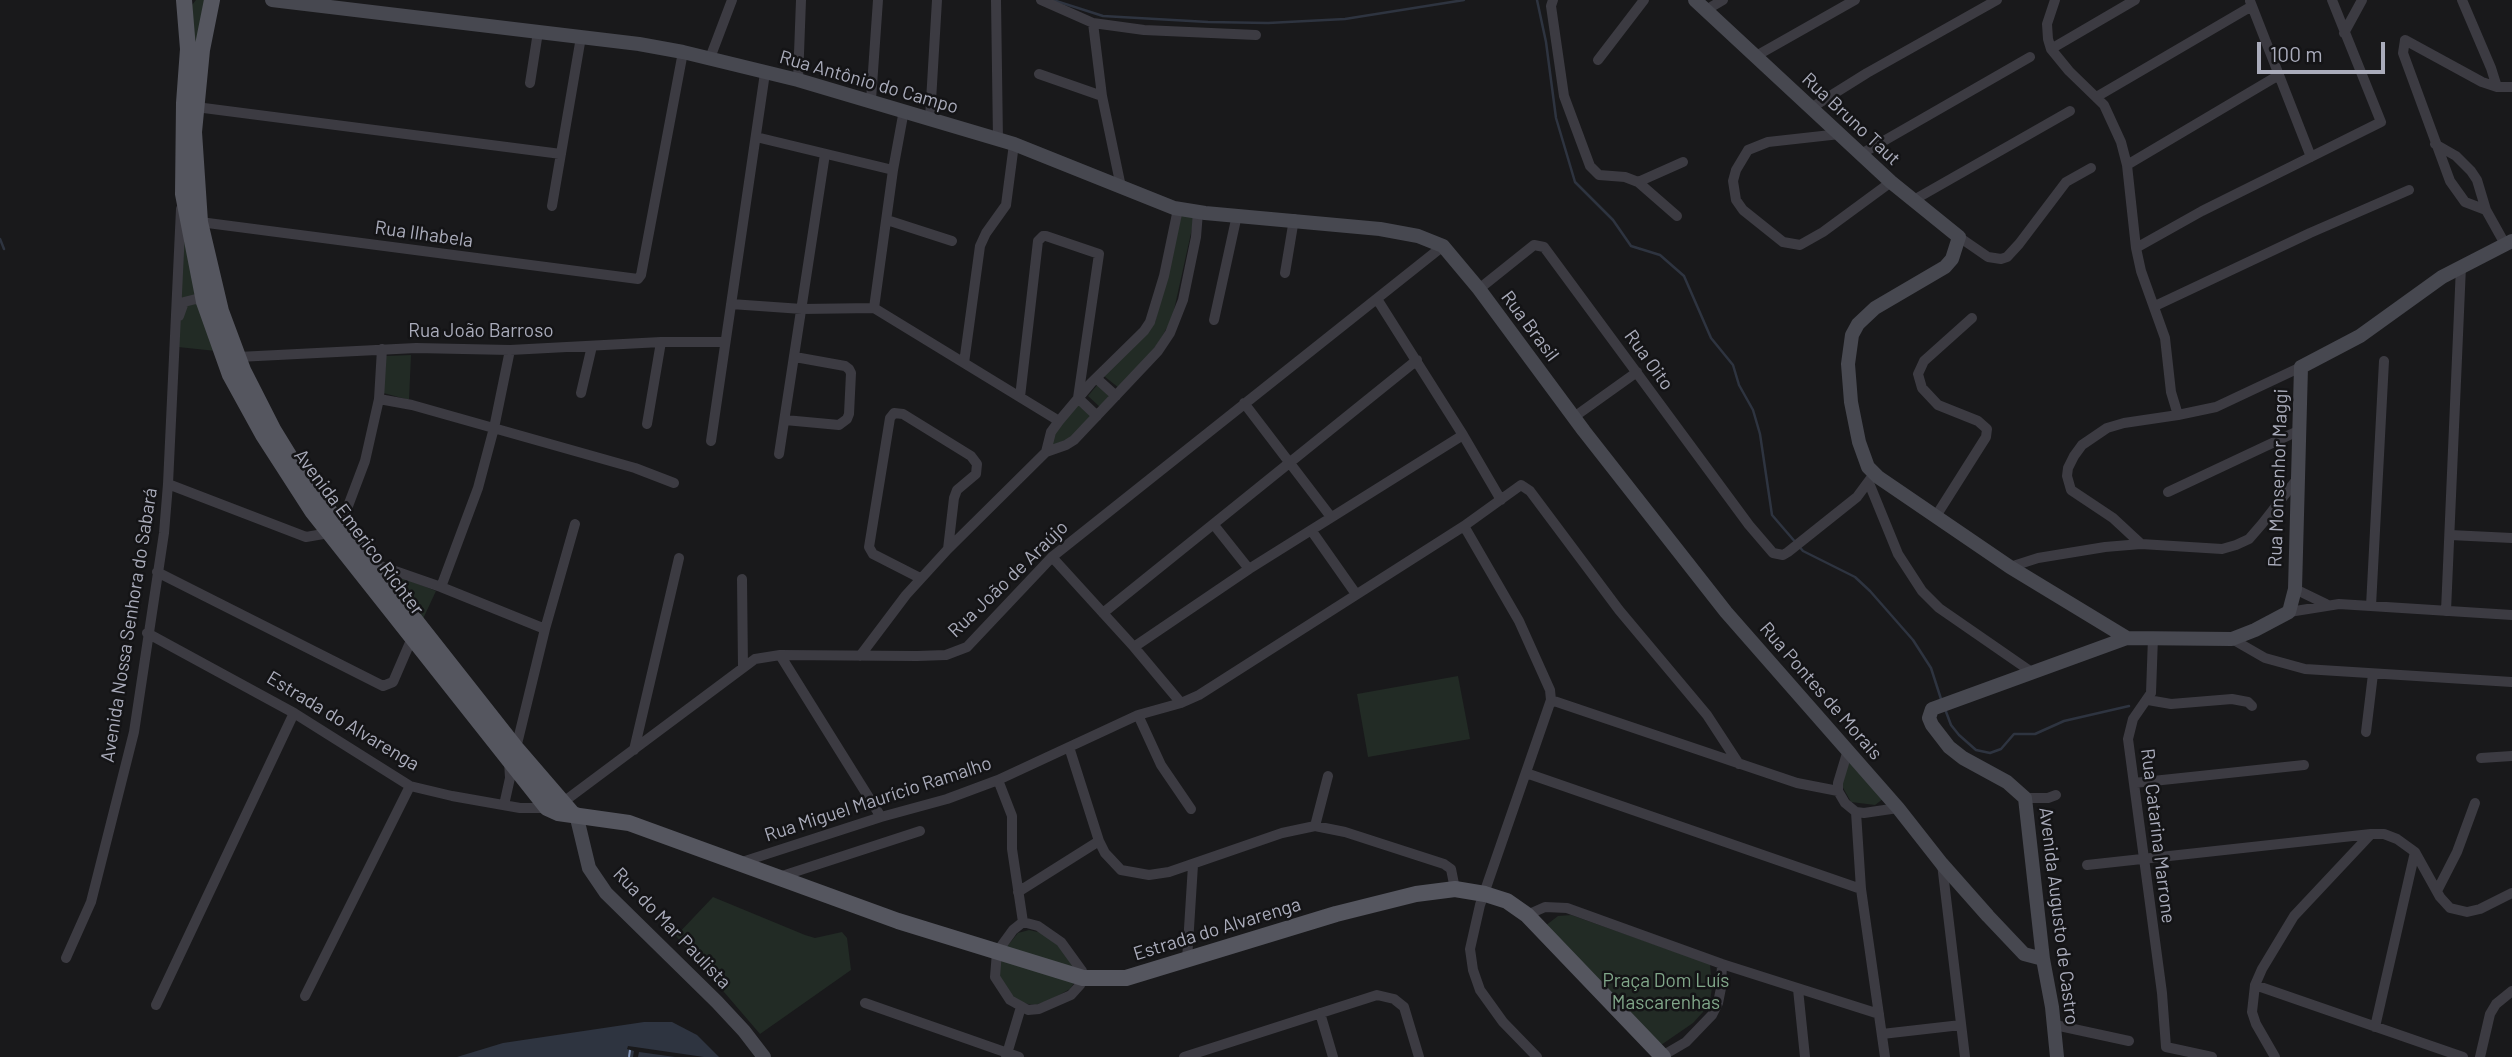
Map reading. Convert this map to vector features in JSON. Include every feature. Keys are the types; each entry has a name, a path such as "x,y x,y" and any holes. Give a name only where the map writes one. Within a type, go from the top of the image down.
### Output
{"main road":[{"name":"Avenida Emerico Richter","path":"184,0 188,49 184,103 183,194 204,302 230,375 291,481 334,529 368,561 512,754"},
{"name":"Avenida Emerico Richter","path":"212,0 202,50 194,132 200,222 221,311 238,356 300,475 334,529 412,638 512,754 564,809"},
{"name":"Estrada do Alvarenga","path":"564,809 629,823 898,921 1083,978 1126,978 1416,894 1455,889 1485,894 1507,901 1533,920 1662,1056"}],"street":[{"name":"Rua Antônio do Campo","path":"272,0 683,52 798,79 1014,144 1178,209 1380,229 1418,236 1443,246"},
{"path":"710,58 732,0"},
{"path":"798,79 801,0"},
{"path":"871,100 878,0"},
{"path":"930,118 937,0"},
{"path":"996,0 998,140"},
{"path":"1041,0 1093,23 1144,30 1256,35"},
{"path":"1553,0 1551,6 1564,96 1590,166 1599,175 1625,177 1638,182 1677,216"},
{"path":"1598,60 1644,0"},
{"path":"1701,5 1723,0"},
{"path":"1756,56 1855,0"},
{"path":"1811,108 1867,73 1997,0"},
{"path":"2055,0 2047,24 2051,49 2070,71 2098,96 2111,117 2127,165 2136,248 2168,351 2171,392 2178,415"},
{"path":"2051,49 2135,0"},
{"path":"2136,248 2191,217 2381,122 2332,0"},
{"path":"2344,33 2362,0"},
{"path":"2462,0 2497,87"},
{"path":"2098,96 2251,3 2311,157"},
{"name":"Rua Bruno Taut","path":"1701,5 1912,201 1988,257 2001,259 2011,253 2066,182 2091,168"},
{"path":"1093,23 1102,96 1121,187"},
{"path":"530,82 538,32"},
{"path":"552,206 581,37"},
{"path":"2486,210 2465,202 2450,181 2404,60 2405,40 2482,82 2497,87 2512,87"},
{"name":"Rua Ilhabela","path":"200,222 635,279 641,275 683,52"},
{"path":"1861,154 2030,57"},
{"path":"710,441 765,73"},
{"path":"1039,74 1102,96"},
{"path":"2127,165 2279,75"},
{"path":"196,107 561,154"},
{"path":"874,308 904,110"},
{"path":"1912,201 2070,110"},
{"path":"1840,134 1768,142 1748,150 1733,181 1736,200 1743,210 1783,242 1800,245 1823,232 1891,182"},
{"path":"756,136 893,170"},
{"path":"964,363 980,246 982,238 1006,205 1014,144"},
{"path":"2141,544 2113,518 2077,496 2071,489 2067,476 2068,468 2082,445 2107,428 2124,423 2216,407 2301,367 2360,335 2461,266 2508,243 2486,210 2471,171 2456,156 2435,145"},
{"path":"779,454 825,154"},
{"path":"1638,182 1683,162"},
{"path":"2155,306 2409,190"},
{"name":"Avenida Nossa Senhora do Sabará","path":"66,958 90,902 129,751 164,533 178,234 183,194"},
{"path":"1046,452 1047,440 1059,421 1150,322 1164,276 1178,209"},
{"path":"860,656 920,578 948,549 1046,452 1074,440 1157,351 1176,320 1191,261 1198,212"},
{"path":"1214,320 1237,215"},
{"path":"1285,273 1294,219"},
{"path":"887,220 952,241"},
{"path":"1020,397 1038,241 1046,236 1099,254 1079,398"},
{"path":"1959,237 1955,252 1945,267 1875,307 1858,324 1852,335 1848,364 1854,422 1898,554 1922,591 1938,608 2033,673 2127,638 2232,639 2289,612 2327,605 2512,615"},
{"name":"Rua Oito","path":"1479,289 1534,245 1545,247 1762,543 1778,554 1783,555 1857,497 1871,479"},
{"name":"Rua Brasil","path":"1443,246 1479,289 1584,431"},
{"name":"Rua João de Araújo","path":"564,809 634,750 755,659 780,655 917,656 957,652 979,635 1052,557 1443,246"},
{"path":"2446,611 2461,266"},
{"name":"Avenida Nossa Senhora do Sabará","path":"174,330 184,302 196,299 204,302"},
{"path":"1377,299 1463,435 1500,500"},
{"path":"731,304 802,309 874,308 1059,421"},
{"path":"1936,516 1986,437 1987,429 1978,421 1938,405 1922,388 1918,374 1924,361 1972,318"},
{"path":"647,424 661,342"},
{"name":"Rua João Barroso","path":"238,356 382,349 510,350 661,342 724,342"},
{"path":"581,393 592,346"},
{"path":"168,484 306,537 334,529 365,461 379,399 382,349"},
{"path":"441,587 478,488 510,350"},
{"path":"785,420 839,425 849,414 849,369 795,357"},
{"path":"1103,613 1417,360"},
{"path":"2371,606 2384,361"},
{"name":"Rua Monsenhor Maggi","path":"2289,612 2295,589 2301,367"},
{"path":"1574,417 1637,372"},
{"path":"1096,378 1116,396"},
{"path":"1079,398 1097,416"},
{"path":"379,399 412,405 635,468 674,483"},
{"path":"1244,403 1331,517"},
{"path":"920,578 873,554 869,547 890,418 898,412 971,456 978,469 976,474 957,490 954,498 948,549"},
{"path":"2168,492 2300,430"},
{"name":"Rua Pontes de Morais","path":"1584,431 1725,611 1898,808 1942,864 2024,954 2043,959"},
{"path":"1134,647 1249,569 1463,435"},
{"path":"2010,567 2063,553 2141,544 2222,549 2249,539 2298,478"},
{"path":"1871,479 1936,516 2010,567 2127,638"},
{"name":"Rua Miguel Maurício Ramalho","path":"739,863 881,817 947,799 998,780 1138,715 1181,703 1211,688 1464,526 1521,485 1530,491 1596,582 1707,715 1739,764"},
{"path":"2274,510 2296,509"},
{"path":"504,805 512,754 544,629 575,524"},
{"path":"1214,525 1249,569"},
{"path":"1464,526 1530,642 1550,690 1551,700 1485,894 1470,949 1480,990 1503,1022 1537,1057"},
{"path":"1311,530 1356,594"},
{"path":"2450,535 2512,538"},
{"path":"1052,557 1181,703"},
{"path":"634,750 679,558"},
{"path":"368,561 544,629"},
{"path":"157,572 383,686 393,682 412,638"},
{"path":"742,579 743,668"},
{"path":"2295,589 2327,605"},
{"name":"Estrada do Alvarenga","path":"147,633 294,713 410,786 504,805 564,809"},
{"name":"Rua Catarina Marrone","path":"2154,637 2153,678 2148,700 2129,727 2128,739 2162,993 2166,1047 2213,1057"},
{"path":"2232,639 2254,654 2292,666 2373,674 2512,682"},
{"path":"780,655 881,817"},
{"name":"Avenida Augusto de Castro","path":"2033,673 1933,708 1929,718 1949,747 1963,758 2007,782 2025,798 2056,1055"},
{"path":"2366,732 2373,674"},
{"path":"2148,700 2171,704 2232,699 2248,702 2252,706"},
{"path":"1551,700 1797,783 1838,792"},
{"path":"156,1005 294,713"},
{"path":"1138,715 1161,765 1191,809"},
{"path":"1069,747 1099,841 1112,863 1121,870 1159,874 1193,865 1282,833 1315,826 1345,832 1444,864 1451,869 1455,889"},
{"path":"1848,750 1839,776 1838,792 1844,803 1856,812 1864,813 1898,808"},
{"path":"2481,758 2512,756"},
{"path":"2134,783 2304,765"},
{"path":"1526,773 1861,889"},
{"path":"1315,826 1328,776"},
{"path":"998,780 1012,816 1012,849 1023,922"},
{"path":"305,996 410,786"},
{"path":"2025,798 2048,798 2056,795"},
{"path":"2437,891 2457,852 2475,803"},
{"name":"Rua do Mar Paulista","path":"564,809 589,868 606,893 735,1021 764,1057"},
{"path":"1856,812 1861,889 1885,1057"},
{"path":"778,877 920,831"},
{"path":"2276,1057 2256,1024 2252,1012 2255,985 2272,950 2294,916 2371,834"},
{"path":"2087,864 2384,834 2397,839 2415,852 2450,908 2467,912 2480,909 2512,893"},
{"path":"1018,892 1099,841"},
{"path":"2375,1027 2415,852"},
{"path":"1942,864 1965,1057"},
{"path":"1187,960 1193,865"},
{"path":"1533,920 1545,906 1557,906 1722,964 1880,1014"},
{"path":"1533,920 1557,906"},
{"path":"1023,922 1038,926 1061,942 1078,964 1083,978 1071,995 1039,1009 1021,1007 1003,992 995,977 997,952 1013,930 1023,922"},
{"path":"1662,1056 1686,1042 1712,1015 1721,988 1722,964"},
{"path":"2255,985 2463,1057"},
{"path":"1798,989 1805,1057"},
{"path":"2480,1057 2490,1014 2496,1004 2512,991"},
{"path":"1184,1057 1377,995 1394,999 1404,1007 1419,1057"},
{"path":"865,1003 1006,1055 1019,1057"},
{"path":"1006,1055 1021,1007"},
{"path":"1320,1013 1333,1057"},
{"path":"1882,1034 1961,1025"},
{"path":"2054,1025 2129,1041"}],"green space":[{"path":"196,0 205,0 195,53 192,5"},
{"path":"1182,212 1195,215 1172,319 1157,345 1119,388 1104,376 1155,322"},
{"path":"184,217 216,351 178,347"},
{"path":"411,355 409,400 380,392 386,356"},
{"path":"1098,384 1112,396 1101,408 1088,396"},
{"path":"1079,403 1092,416 1071,438 1051,446 1051,437"},
{"path":"381,569 436,591 422,621"},
{"path":"1458,676 1470,739 1368,757 1357,694"},
{"path":"1849,762 1883,799 1875,805 1851,802 1841,784"},
{"path":"713,897 815,938 842,932 847,938 851,970 760,1034 676,936"},
{"name":"Praça Dom Luís Mascarenhas","path":"1571,915 1710,964 1712,988 1710,1001 1703,1012 1693,1023 1661,1045 1545,926 1558,916"},
{"path":"1029,930 1042,933 1061,948 1076,968 1078,977 1070,989 1035,1005 1021,1003 1006,991 998,976 1000,955 1018,933"}],"water":[{"path":"644,1022 672,1022 697,1035 719,1057 457,1057 503,1043"}],"pier":[{"path":"628,1046 704,1057 675,1057 639,1052 638,1057 633,1057 634,1051 627,1049"}],"waterway":[{"path":"1053,0 1103,16 1268,23 1345,19 1464,0"},
{"path":"1537,0 1546,42 1556,118 1575,182 1613,220 1631,246 1660,255 1684,276 1711,338 1733,365 1739,385 1753,410 1760,434 1772,515 1803,551 1855,577 1870,591 1913,640 1931,668 1941,699"},
{"path":"0,239 4,249"},
{"path":"1945,709 1951,725 1959,735 1976,750 1990,753 2001,749 2014,734 2035,734 2064,721 2129,706"}],"ferry route":[{"path":"629,1057 630,1050"}]}
